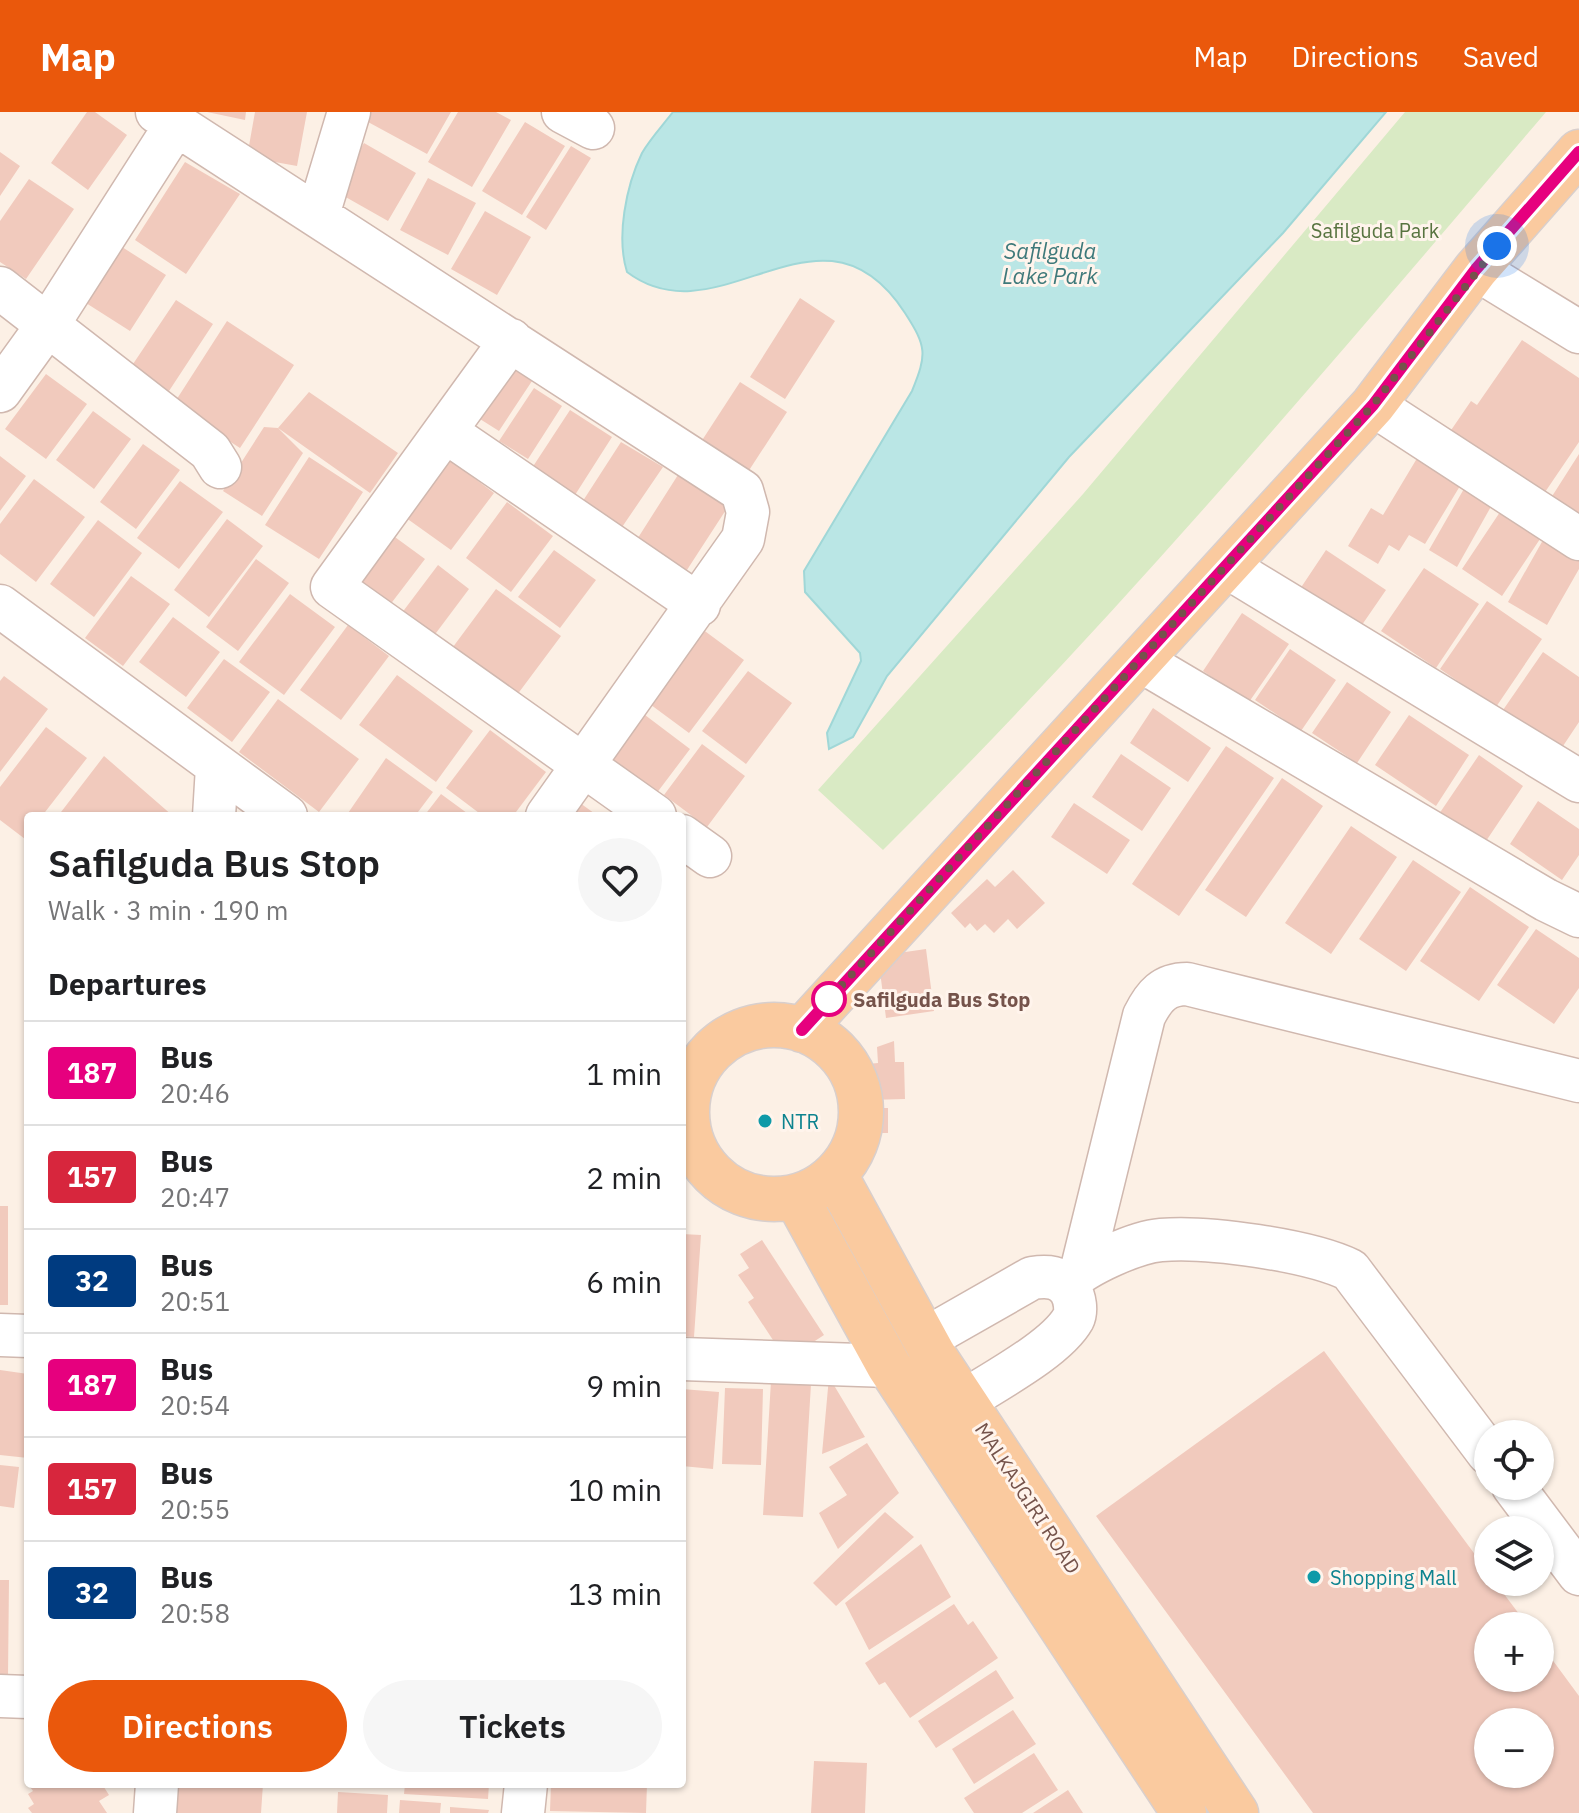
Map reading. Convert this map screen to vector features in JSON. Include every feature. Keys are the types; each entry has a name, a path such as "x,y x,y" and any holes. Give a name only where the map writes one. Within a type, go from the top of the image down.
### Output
{"main road":[{"path":"802,1030 1373,405 1476,269 1579,152"},
{"path":"686,1095 700,1065 728,1038 763,1026 802,1030 839,1054 851,1072 859,1093 861,1115 858,1137 835,1175 817,1188 796,1197 753,1197 716,1178 701,1162 691,1142 686,1111"},
{"name":"MALKAJGIRI ROAD","path":"835,1175 925,1339 1236,1813"},
{"path":"796,1197 889,1366 1184,1813"}],"street":[{"path":"318,215 349,112"},
{"path":"0,391 49,323 166,119 742,491 748,512 743,539 550,812"},
{"path":"1476,269 1579,332"},
{"path":"0,288 210,451 220,467"},
{"path":"511,340 332,587 650,812"},
{"path":"1373,405 1579,539"},
{"path":"446,432 699,605"},
{"path":"1227,567 1579,781"},
{"path":"0,606 280,812"},
{"path":"1141,661 1546,900 1579,916"},
{"path":"214,812 217,767"},
{"path":"964,1401 1061,1334 1074,1317 1074,1276 1144,1016 1152,1000 1174,984 1187,984 1579,1081"},
{"path":"925,1339 1032,1278 1074,1276 1159,1240 1216,1242 1327,1258 1350,1270 1474,1434"},
{"path":"0,1335 24,1336"},
{"path":"686,1359 889,1366"},
{"path":"1524,1500 1579,1574"},
{"path":"0,1696 24,1697"},
{"path":"155,1813 157,1788"},
{"path":"523,1813 526,1788"}],"green space":[{"name":"Safilguda Park","path":"1405,112 1546,112 1304,395 1139,581 1056,672 883,850 818,790 1083,494"}],"water":[{"name":"Safilguda Lake Park","path":"673,112 1386,112 1283,233 1069,457 887,676 853,737 829,749 827,733 861,661 860,653 805,592 804,571 912,391 922,359 921,343 905,313 873,277 839,262 805,262 698,290 662,289 627,272 622,243 624,212 631,181 642,153"}],"building":[{"path":"87,112 95,112 127,135 88,190 51,163"},
{"path":"207,112 246,112 245,120"},
{"path":"255,112 307,112 297,166 247,157"},
{"path":"359,112 451,112 427,154 357,116"},
{"path":"458,112 496,112 511,120 472,187 428,162"},
{"path":"525,122 565,146 522,215 482,191"},
{"path":"364,143 416,173 388,221 335,191"},
{"path":"571,146 591,158 546,230 526,217"},
{"path":"0,152 20,166 0,196"},
{"path":"185,162 240,194 186,274 135,240"},
{"path":"428,178 476,203 448,255 400,230"},
{"path":"29,179 74,209 26,279 0,262 0,221"},
{"path":"485,211 531,237 497,295 451,269"},
{"path":"122,247 166,275 130,331 86,303"},
{"path":"800,298 835,321 785,399 750,377"},
{"path":"176,300 213,324 169,391 131,367"},
{"path":"227,321 294,365 240,448 173,405"},
{"path":"1522,340 1579,378 1579,442 1539,501 1445,439 1471,401 1477,405"},
{"path":"505,364 532,381 499,431 472,414"},
{"path":"46,374 87,404 46,459 5,429"},
{"path":"740,382 787,412 746,475 699,445"},
{"path":"534,388 562,406 528,459 499,441"},
{"path":"309,392 398,453 370,493 278,428"},
{"path":"570,410 612,437 575,495 532,468"},
{"path":"93,411 131,439 94,489 56,460"},
{"path":"264,427 278,428 303,453 262,516 223,491"},
{"path":"621,442 663,467 618,533 579,507"},
{"path":"143,444 180,470 136,529 100,502"},
{"path":"1579,454 1579,520 1549,501"},
{"path":"1419,455 1463,481 1425,544 1409,535 1399,551 1389,545 1378,564 1348,546 1371,508 1383,515"},
{"path":"0,456 26,476 0,511"},
{"path":"309,457 363,492 319,559 265,525"},
{"path":"446,457 494,493 451,550 402,515"},
{"path":"683,467 733,499 685,573 636,541"},
{"path":"34,479 85,517 36,582 0,554 0,524"},
{"path":"180,481 223,512 179,569 137,538"},
{"path":"1465,487 1493,503 1457,567 1429,550"},
{"path":"507,502 553,536 511,592 466,558"},
{"path":"1500,512 1540,539 1502,596 1462,569"},
{"path":"227,519 263,546 209,617 174,590"},
{"path":"98,520 142,553 94,617 50,584"},
{"path":"388,532 425,559 383,614 346,587"},
{"path":"1543,540 1579,560 1579,569 1547,625 1508,602"},
{"path":"554,550 596,580 560,628 518,597"},
{"path":"1326,550 1386,590 1355,635 1296,595"},
{"path":"256,559 289,583 238,651 206,627"},
{"path":"438,565 469,589 427,645 395,622"},
{"path":"1424,568 1479,604 1436,668 1381,631"},
{"path":"131,576 170,604 123,666 85,638"},
{"path":"496,589 561,636 514,699 450,651"},
{"path":"290,594 335,627 284,695 239,662"},
{"path":"1487,601 1542,639 1496,707 1440,669"},
{"path":"1242,613 1289,644 1249,702 1203,671"},
{"path":"173,617 220,652 186,697 139,662"},
{"path":"348,625 389,656 341,720 300,690"},
{"path":"698,626 744,660 689,733 643,699"},
{"path":"1290,649 1336,680 1301,731 1255,700"},
{"path":"1543,652 1579,677 1579,722 1561,749 1503,710"},
{"path":"224,659 270,692 232,742 187,708"},
{"path":"748,671 792,703 746,764 702,731"},
{"path":"397,675 473,731 436,782 359,725"},
{"path":"4,676 48,709 0,772 0,681"},
{"path":"1347,682 1391,712 1357,763 1312,733"},
{"path":"278,699 359,759 319,812 239,752"},
{"path":"1153,708 1211,748 1188,782 1130,743"},
{"path":"645,715 690,749 653,798 608,765"},
{"path":"1409,715 1469,755 1436,806 1375,765"},
{"path":"46,727 87,758 45,812 24,812 24,838 0,820 0,787"},
{"path":"490,730 546,772 516,812 478,812 446,788"},
{"path":"702,744 745,776 707,827 664,795"},
{"path":"1226,746 1274,778 1179,916 1132,884"},
{"path":"1121,754 1171,788 1142,831 1092,797"},
{"path":"1479,755 1523,786 1484,844 1439,814"},
{"path":"104,756 168,812 61,812"},
{"path":"386,758 433,792 418,812 349,812"},
{"path":"1282,778 1323,806 1246,917 1205,890"},
{"path":"441,794 466,812 427,812"},
{"path":"1538,801 1579,829 1579,855 1562,880 1510,844"},
{"path":"580,803 592,812 574,812"},
{"path":"1074,803 1130,840 1107,874 1051,837"},
{"path":"1351,826 1397,857 1331,954 1285,923"},
{"path":"1413,860 1461,892 1406,971 1359,939"},
{"path":"1013,870 1045,903 1017,929 1008,919 994,933 985,924 977,931 970,923 965,928 951,913 987,879 995,887"},
{"path":"1470,887 1529,927 1479,1001 1420,961"},
{"path":"1536,929 1579,958 1579,988 1554,1024 1497,985"},
{"path":"926,949 934,1011 886,1018 878,956"},
{"path":"894,1041 895,1062 904,1062 905,1099 869,1100 867,1064 878,1063 877,1047"},
{"path":"867,1108 888,1108 888,1133 867,1133"},
{"path":"0,1206 8,1206 8,1305 0,1305"},
{"path":"686,1234 701,1235 694,1337 686,1336"},
{"path":"762,1240 824,1335 786,1360 748,1302 754,1298 738,1275 749,1268 740,1254"},
{"name":"Shopping Mall","path":"1324,1351 1474,1553 1474,1596 1506,1596 1518,1612 1474,1612 1474,1692 1554,1692 1554,1662 1579,1696 1579,1813 1313,1813 1096,1516"},
{"path":"0,1370 24,1373 24,1458 0,1455"},
{"path":"829,1377 865,1437 822,1454"},
{"path":"771,1381 811,1384 803,1517 763,1515"},
{"path":"725,1388 763,1389 761,1465 722,1464"},
{"path":"686,1389 719,1392 713,1469 686,1466"},
{"path":"867,1443 899,1493 838,1549 819,1513 847,1495 829,1467"},
{"path":"0,1465 19,1467 14,1508 0,1506"},
{"path":"885,1512 914,1537 836,1606 813,1583"},
{"path":"921,1544 951,1597 869,1650 845,1603"},
{"path":"0,1580 9,1580 8,1675 0,1674"},
{"path":"954,1604 968,1625 973,1621 998,1658 910,1718 885,1682 879,1685 865,1663"},
{"path":"996,1670 1014,1698 936,1748 918,1721"},
{"path":"1013,1710 1036,1744 974,1784 952,1749"},
{"path":"1034,1753 1058,1790 1022,1813 974,1813 964,1798"},
{"path":"814,1761 867,1763 865,1813 811,1813"},
{"path":"31,1788 105,1788 109,1795 99,1801 107,1813 32,1813 28,1808 34,1804 28,1794 33,1791"},
{"path":"170,1788 263,1788 261,1813 168,1813"},
{"path":"405,1788 489,1788 488,1799 404,1794"},
{"path":"551,1788 647,1788 646,1813 550,1811"},
{"path":"1068,1790 1083,1813 1033,1813"},
{"path":"338,1792 388,1795 387,1813 337,1813"},
{"path":"400,1800 441,1803 440,1813 399,1813"},
{"path":"450,1807 489,1810 488,1813 450,1813"}],"bus line":[{"name":"187","path":"802,1030 1373,405 1476,269 1579,152"}],"place":[{"name":"Safilguda Bus Stop","path":"829,999"},
{"name":"NTR","path":"765,1121"},
{"name":"Shopping Mall","path":"1314,1577"}],"route":[{"path":"829,999 821,1008 1373,405 1476,269 1497,246"}]}
